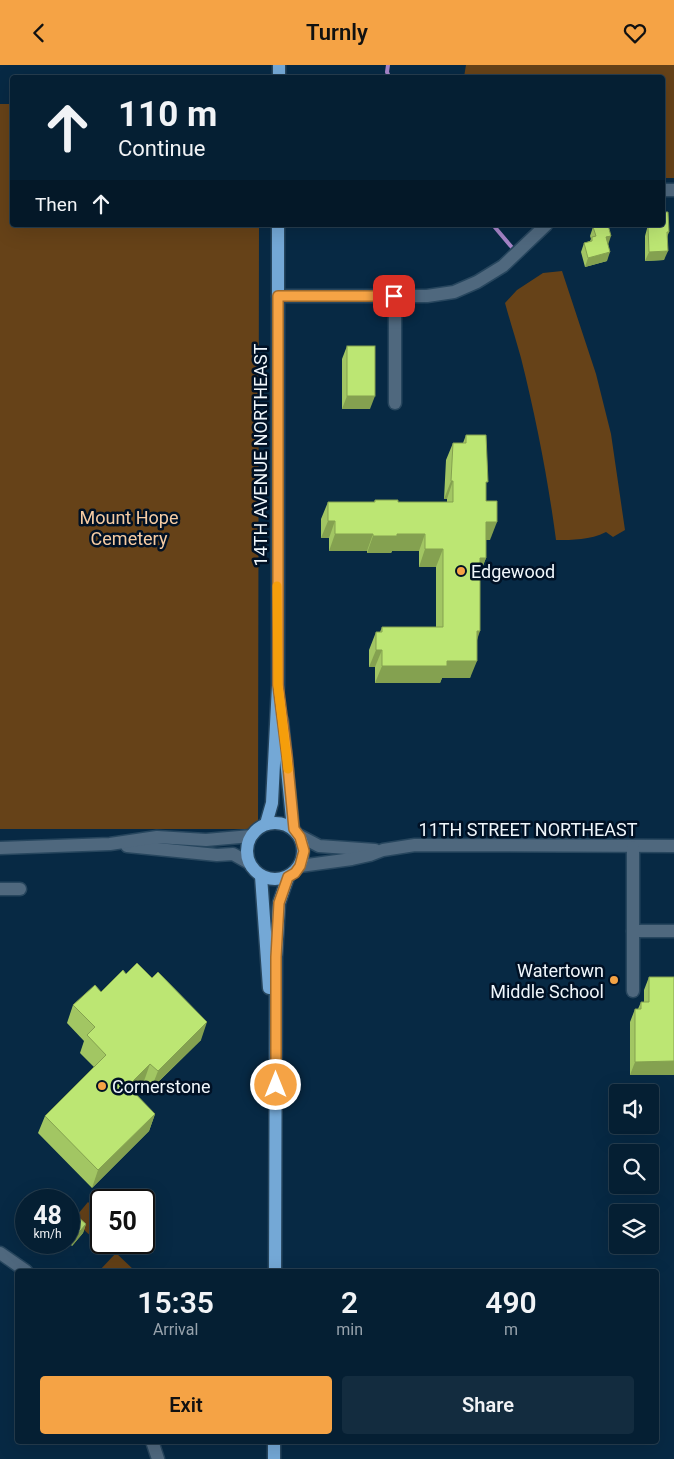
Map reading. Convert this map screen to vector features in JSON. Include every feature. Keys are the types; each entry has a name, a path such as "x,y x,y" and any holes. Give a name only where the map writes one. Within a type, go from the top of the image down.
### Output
{"main road":[{"name":"14TH AVENUE NORTHEAST","path":"266,824 272,803 278,685 278,227"},
{"name":"14TH AVENUE NORTHEAST","path":"278,685 297,833"},
{"path":"266,824 285,824 297,833 304,851 300,866 295,873 279,880 261,876 254,870 249,863 247,854 251,836 258,829 266,824"},
{"path":"261,876 267,973 276,1047"},
{"path":"275,1269 276,957 279,903 288,877"},
{"path":"274,1444 274,1459"}],"street":[{"path":"278,296 441,295 476,283 503,265 544,227"},
{"path":"394,296 394,403"},
{"name":"11TH STREET NORTHEAST","path":"297,833 319,846 383,850"},
{"path":"0,849 110,844 157,837 206,839 251,836"},
{"path":"110,844 217,855 232,854 249,863"},
{"name":"11TH STREET NORTHEAST","path":"300,866 352,859 383,850 415,845 674,846"},
{"path":"633,847 633,991"},
{"path":"0,889 20,889"},
{"path":"633,931 674,931"},
{"path":"0,1253 23,1269"},
{"path":"153,1444 158,1459"}],"green space":[{"path":"466,65 674,65 674,178 665,178 665,75 464,75"},
{"name":"Mount Hope Cemetery","path":"0,104 10,104 10,227 259,227 258,829 0,829"},
{"path":"562,271 596,374 611,434 625,530 613,537 606,532 588,538 556,540 537,426 521,358 505,303 517,290 543,273"},
{"path":"88,1202 90,1204 90,1235 80,1226 80,1212"},
{"path":"117,1254 133,1269 101,1269"}],"building":[{"path":"665,212 668,212 668,251 649,252 648,227 665,227"},
{"path":"593,227 609,227 611,236 606,237 610,252 588,258 584,243 592,241 592,237 596,236"},
{"path":"347,346 375,346 375,396 347,396"},
{"name":"Edgewood","path":"466,435 486,435 488,482 486,482 486,501 497,501 497,522 486,522 486,558 480,558 480,631 477,631 477,661 447,661 447,666 382,666 382,650 376,650 376,632 382,632 382,627 443,627 443,549 425,549 425,534 373,536 373,534 335,534 335,521 328,521 328,502 398,500 398,502 453,502 453,481 451,481 453,443 466,443"},
{"name":"Cornerstone","path":"137,963 152,978 158,972 207,1022 158,1071 150,1064 128,1086 155,1114 98,1170 45,1116 106,1055 87,1035 95,1027 73,1005 95,985 101,992 123,970 126,974"},
{"path":"649,977 674,977 674,1061 635,1062 635,1009 641,1009 641,1002 649,1002"},
{"path":"80,1219 86,1224 80,1231"}],"waterway":[{"path":"388,65 388,75"},
{"path":"495,227 515,251"}],"slow traffic":[{"path":"277,586 278,685 288,769"}],"place":[{"name":"Edgewood","path":"461,571"},
{"name":"Watertown Middle School","path":"614,980"},
{"name":"Cornerstone","path":"102,1086"}],"route":[{"path":"276,1085 276,957 279,903 288,877 295,873 300,866 304,851 303,843 294,829 278,685 278,296 394,296"}]}
